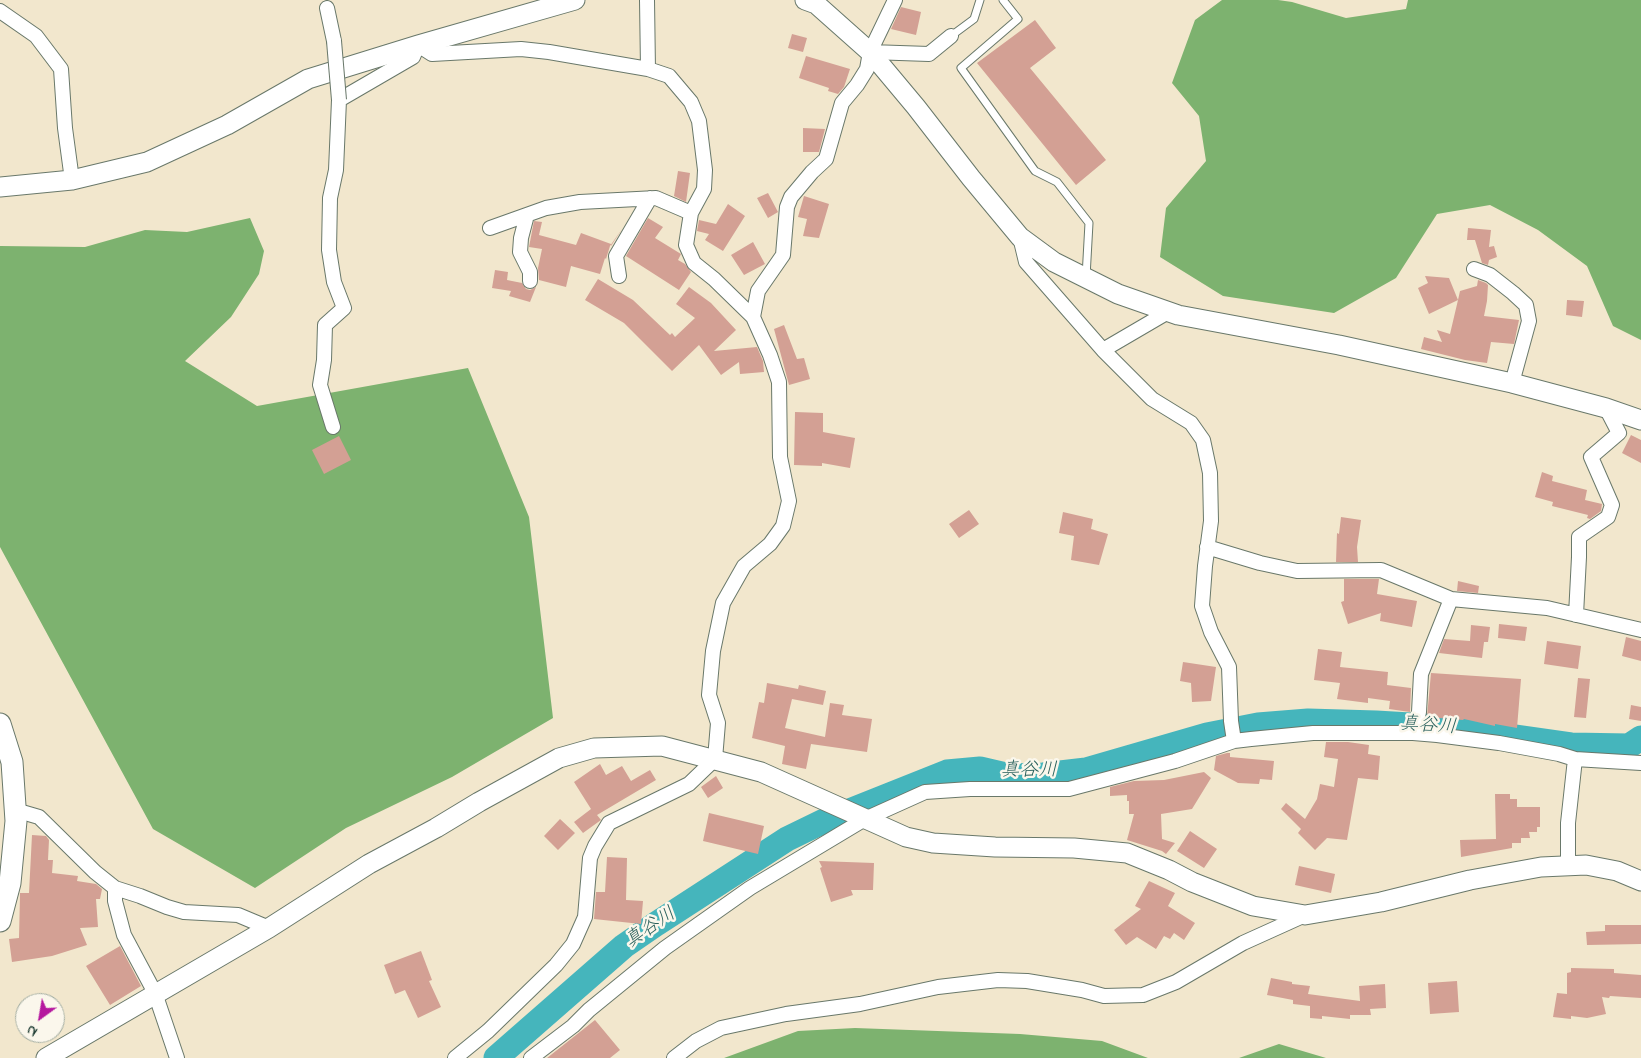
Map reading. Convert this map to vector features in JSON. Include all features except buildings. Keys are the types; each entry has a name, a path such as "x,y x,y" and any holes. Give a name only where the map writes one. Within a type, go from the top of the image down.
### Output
{"main road":[{"path":"0,724 12,762 16,821 10,883 0,921"}],"street":[{"path":"0,188 72,180 147,162 227,125 308,79 575,0"},
{"path":"647,0 648,69"},
{"path":"805,0 816,4 870,52 1020,237 1054,262 1118,294 1178,315 1340,345 1512,383 1606,408 1641,420"},
{"path":"752,317 758,291 783,255 787,207 791,197 826,160 842,103 857,85 867,68 870,52 894,0"},
{"path":"327,8 334,41 339,100 336,170 330,198 329,250 334,282 344,308 324,325 324,360 320,385 333,427"},
{"path":"0,11 36,36 61,69 65,128 72,180"},
{"path":"870,52 929,54 951,36"},
{"path":"418,45 432,54 520,49 648,69 669,76 691,102 699,121 705,170 704,189 691,213 686,245 694,263 714,279 752,317 770,355 779,382 780,457 789,501 783,526 770,544 744,566 723,603 713,651 709,695 718,722 714,759 689,784 608,823 594,846 590,858 585,917 573,944 550,972 488,1031 455,1058"},
{"path":"339,100 413,57 418,45"},
{"path":"619,276 616,256 650,198"},
{"path":"490,228 546,208 580,202 656,198 691,213"},
{"path":"527,215 521,238 520,252 530,272 530,281"},
{"path":"1020,237 1026,262 1104,350 1152,400 1190,423 1203,440 1210,474 1211,521 1202,606 1229,667 1231,721 1234,740"},
{"path":"1474,269 1490,275 1526,305 1529,321 1512,383"},
{"path":"1104,350 1168,312"},
{"path":"1576,615 1580,557 1579,537 1608,517 1612,505 1591,458 1619,433 1606,408"},
{"path":"1207,548 1297,571 1382,570 1450,599 1547,608 1641,630"},
{"path":"1414,732 1419,712 1421,674 1450,599"},
{"path":"531,1058 573,1026 589,1010 664,948 750,888 860,817 925,792 970,788 1069,789 1175,761 1234,740 1313,733 1414,732 1560,754 1574,759 1641,763"},
{"path":"46,1058 269,928 369,864 559,758 594,748 662,746 761,772 906,838 933,843 995,847 1074,848 1127,853 1169,870 1192,882 1253,906 1305,915"},
{"path":"1568,865 1568,823 1574,759"},
{"path":"15,810 39,817 95,872 115,888 176,910 238,915 269,928"},
{"path":"674,1058 696,1041 721,1028 786,1014 860,1004 938,987 998,980 1027,981 1082,990 1104,996 1143,995 1176,982 1243,943 1305,915 1381,902 1470,880 1541,867 1586,865 1617,871 1641,881"},
{"path":"115,888 115,901 124,935 155,993 177,1058"}],"lane":[{"path":"951,36 974,19 980,0"},
{"path":"1003,0 1018,19 961,68 1035,171 1057,182 1089,223 1086,278"}],"green space":[{"path":"1222,0 1278,0 1292,2 1346,18 1406,9 1408,0 1641,0 1641,340 1613,326 1587,266 1538,230 1490,205 1437,214 1396,278 1334,313 1223,296 1160,257 1166,208 1206,161 1199,116 1172,83 1195,20"},
{"path":"250,218 264,251 259,274 231,317 185,361 257,406 468,368 529,517 553,718 452,777 346,828 255,888 153,829 0,547 0,246 85,247 145,230 187,232"},
{"path":"855,1028 1020,1034 1102,1041 1148,1058 724,1058 798,1031"},
{"path":"1279,1044 1326,1058 1239,1058"}],"waterway":[{"name":"真谷川","path":"496,1058 624,946 787,839 824,821 947,772 980,769 1010,776 1043,775 1086,770 1207,735 1258,725 1308,721 1444,727 1571,745 1629,746 1641,738"}]}
